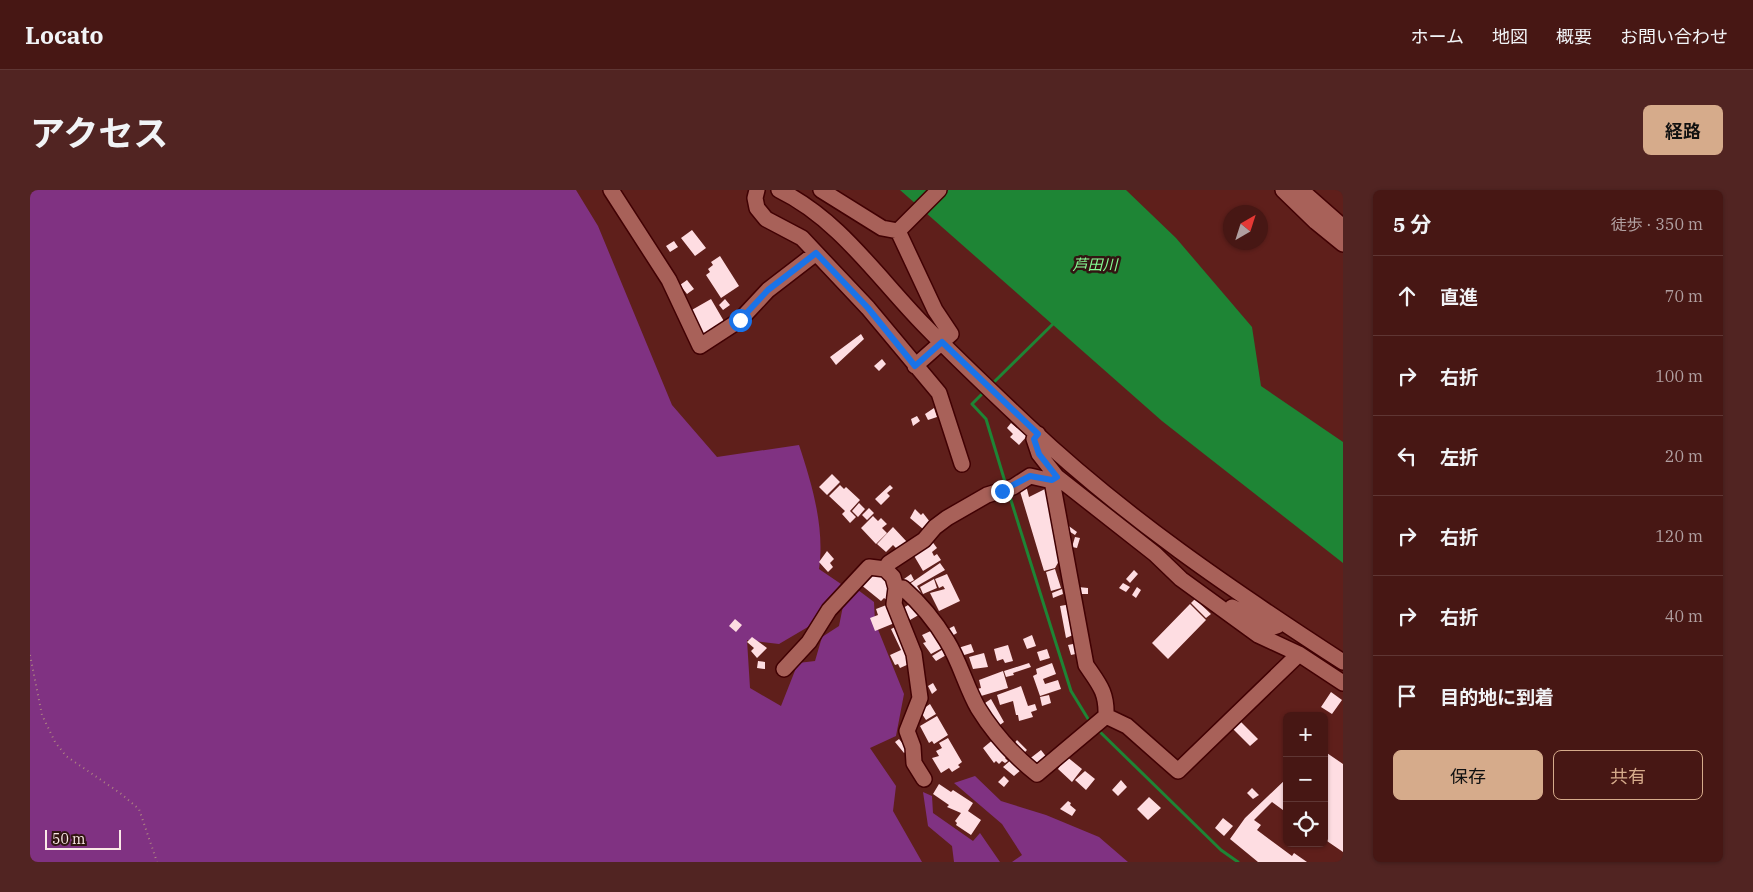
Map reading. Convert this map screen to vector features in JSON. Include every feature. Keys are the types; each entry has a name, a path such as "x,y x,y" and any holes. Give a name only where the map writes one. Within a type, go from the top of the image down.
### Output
{"street":[{"path":"611,190 669,280 700,346 740,320 768,290 816,253"},
{"path":"757,190 755,198 757,208 766,218 802,238 868,308 939,393 962,464"},
{"path":"779,190 797,194 827,220 942,342 1038,434 1108,496 1189,559 1343,662"},
{"path":"821,190 882,228 898,231"},
{"path":"898,231 938,190"},
{"path":"1283,190 1316,222 1343,244"},
{"path":"1301,190 1343,227"},
{"path":"898,231 935,310 951,334 915,366"},
{"path":"896,588 903,588 920,603 947,642 978,707 1000,740 1017,758 1037,774 1103,719 1107,700 1103,690 1086,665 1054,479 1039,454 1034,439 1038,434"},
{"path":"885,569 889,563 924,540 935,527 947,518 987,495 1007,489 1030,476 1054,479 1155,554 1180,579 1225,607 1274,627 1282,622"},
{"path":"1189,559 1192,571 1225,607 1258,635 1299,654 1343,683"},
{"path":"784,669 809,642 829,610 868,567 885,569 893,577 896,588 894,604 914,654 920,698 908,731 913,747 914,763 924,779"},
{"path":"1103,719 1127,726 1178,771 1299,654"}],"path":[{"path":"30,655 42,715 55,742 66,756 120,793 139,809 157,862"}],"shaded area":[{"path":"30,190 576,190 598,226 672,405 717,457 799,445 813,491 819,522 819,569 841,584 813,624 779,644 747,640 750,688 781,706 798,663 815,661 822,637 839,626 844,601 858,590 874,602 875,622 904,694 896,736 870,748 896,786 893,811 922,862 30,862"},
{"path":"975,776 1001,801 1046,815 1099,837 1128,862 1012,862 1022,855 1002,824 954,783"},
{"path":"923,792 932,796 933,813 973,841 980,833 1000,862 954,862 952,846 928,826"}],"water":[{"name":"芦田川","path":"900,190 1126,190 1176,238 1252,327 1261,386 1343,442 1343,563 1162,421"}],"building":[{"path":"692,230 706,248 695,256 681,238"},
{"path":"674,241 678,247 670,252 666,246"},
{"path":"720,256 739,286 721,298 706,275 710,272 708,269 713,265 711,262"},
{"path":"687,280 694,289 687,294 680,285"},
{"path":"711,299 725,323 703,335 690,311"},
{"path":"725,299 730,305 723,310 719,305"},
{"path":"861,334 864,339 836,365 830,357"},
{"path":"882,359 886,364 879,371 874,366"},
{"path":"934,408 937,417 928,420 925,414"},
{"path":"917,416 920,421 913,426 911,419"},
{"path":"1011,423 1027,436 1019,445 1010,437 1013,434 1007,428"},
{"path":"832,474 840,482 827,495 819,487"},
{"path":"840,485 844,489 846,487 860,500 850,511 856,517 850,523 842,514 845,511 829,496"},
{"path":"890,485 893,488 887,493 890,496 881,505 875,499"},
{"path":"1026,485 1029,497 1049,487 1063,554 1055,568 1044,571 1019,488"},
{"path":"859,503 865,509 858,517 852,511"},
{"path":"869,508 874,513 867,520 862,515"},
{"path":"915,509 921,515 923,513 930,522 923,529 910,518"},
{"path":"873,516 878,521 881,518 887,524 882,528 887,533 876,544 861,528"},
{"path":"1066,524 1077,532 1075,535 1067,530"},
{"path":"893,527 907,542 898,550 893,545 886,552 877,544"},
{"path":"1075,537 1080,538 1077,548 1072,547"},
{"path":"931,540 937,548 932,552 934,556 937,554 941,560 923,571 913,554"},
{"path":"827,551 834,559 830,563 833,567 828,572 819,562"},
{"path":"940,563 945,570 917,586 923,596 921,597 908,585"},
{"path":"1055,569 1061,588 1051,591 1046,572"},
{"path":"1134,570 1138,574 1130,583 1126,579"},
{"path":"875,571 892,583 887,600 884,598 881,601 860,584"},
{"path":"911,574 914,580 907,584 904,579"},
{"path":"947,574 960,601 939,611 930,593 945,589 943,586 939,588 935,579"},
{"path":"934,579 937,588 923,594 920,587"},
{"path":"1123,583 1130,587 1126,592 1119,588"},
{"path":"1078,587 1088,588 1088,594 1077,594"},
{"path":"1137,587 1141,590 1136,598 1132,595"},
{"path":"1062,589 1063,594 1053,598 1052,593"},
{"path":"1195,599 1211,614 1206,618 1191,603"},
{"path":"915,601 922,613 910,620 903,608"},
{"path":"889,604 897,622 875,631 870,618 878,615 876,609"},
{"path":"1071,604 1077,641 1073,642 1073,635 1066,638 1060,606"},
{"path":"1190,604 1206,620 1168,659 1152,643"},
{"path":"735,619 742,625 736,632 729,626"},
{"path":"897,626 913,657 907,660 909,664 900,668 898,664 895,665 890,655 901,650 891,629"},
{"path":"954,626 957,633 950,637 946,630"},
{"path":"935,629 944,647 931,654 923,643 926,642 922,635"},
{"path":"1032,635 1036,646 1027,649 1023,639"},
{"path":"752,637 767,648 757,658 751,651 754,648 747,642"},
{"path":"1078,643 1080,653 1071,655 1068,645"},
{"path":"971,644 974,652 961,656 958,648"},
{"path":"1008,645 1013,661 1005,663 1003,659 997,661 994,649"},
{"path":"945,648 948,654 936,661 932,656"},
{"path":"1047,649 1050,658 1040,661 1037,652"},
{"path":"984,653 988,667 973,669 969,657"},
{"path":"758,661 765,662 765,669 757,668"},
{"path":"1029,663 1031,667 1006,677 1004,671"},
{"path":"1052,663 1056,674 1043,679 1045,684 1058,680 1061,689 1040,696 1033,676 1037,674 1036,669"},
{"path":"1003,671 1008,688 981,696 977,689 981,688 979,680"},
{"path":"933,683 937,690 932,694 928,686"},
{"path":"1021,686 1028,706 1035,704 1037,710 1031,712 1033,717 1019,721 1013,701 1000,705 997,695"},
{"path":"1331,692 1342,700 1332,714 1321,707"},
{"path":"1049,695 1051,703 1042,706 1040,697"},
{"path":"991,699 1004,722 997,727 982,705"},
{"path":"930,704 936,714 926,720 920,711"},
{"path":"937,716 948,735 934,744 932,741 929,743 920,726"},
{"path":"1239,720 1258,739 1250,746 1231,727"},
{"path":"948,738 962,762 958,765 960,767 952,772 949,768 941,773 932,758 939,756 936,751 942,748 939,743"},
{"path":"995,738 1009,754 1005,758 1008,761 1005,763 1002,761 999,764 996,761 994,763 983,748"},
{"path":"899,739 908,750 904,753 895,742"},
{"path":"1017,740 1027,750 1021,756 1012,746"},
{"path":"1041,750 1048,759 1038,766 1028,760"},
{"path":"1328,754 1343,764 1343,852 1328,842"},
{"path":"1066,756 1082,769 1072,782 1058,769"},
{"path":"1012,759 1021,770 1014,776 1003,767"},
{"path":"1085,771 1095,779 1086,790 1075,780"},
{"path":"1004,776 1009,781 1004,787 998,782"},
{"path":"1121,780 1127,787 1118,796 1112,790"},
{"path":"1283,782 1283,810 1272,802 1254,820 1261,825 1257,830 1292,856 1294,853 1307,862 1258,862 1230,839 1245,818"},
{"path":"939,784 951,792 953,790 973,803 968,811 981,820 971,835 956,825 955,821 961,813 947,807 949,805 933,794"},
{"path":"1252,788 1259,795 1253,799 1247,793"},
{"path":"1149,797 1161,808 1148,820 1137,809"},
{"path":"1068,801 1076,810 1072,816 1060,809"},
{"path":"1223,818 1233,826 1224,836 1215,828"}],"waterway":[{"path":"992,384 1055,322"},
{"path":"986,390 972,404 986,419 1006,485"},
{"path":"1009,494 1071,691 1090,722"},
{"path":"1097,729 1221,850 1238,862"}],"route":[{"path":"740,320 768,290 816,253 868,308 915,366 942,342 1038,434 1034,439 1039,454 1057,477 1052,480 1030,476 1013,487 1002,491"}]}
